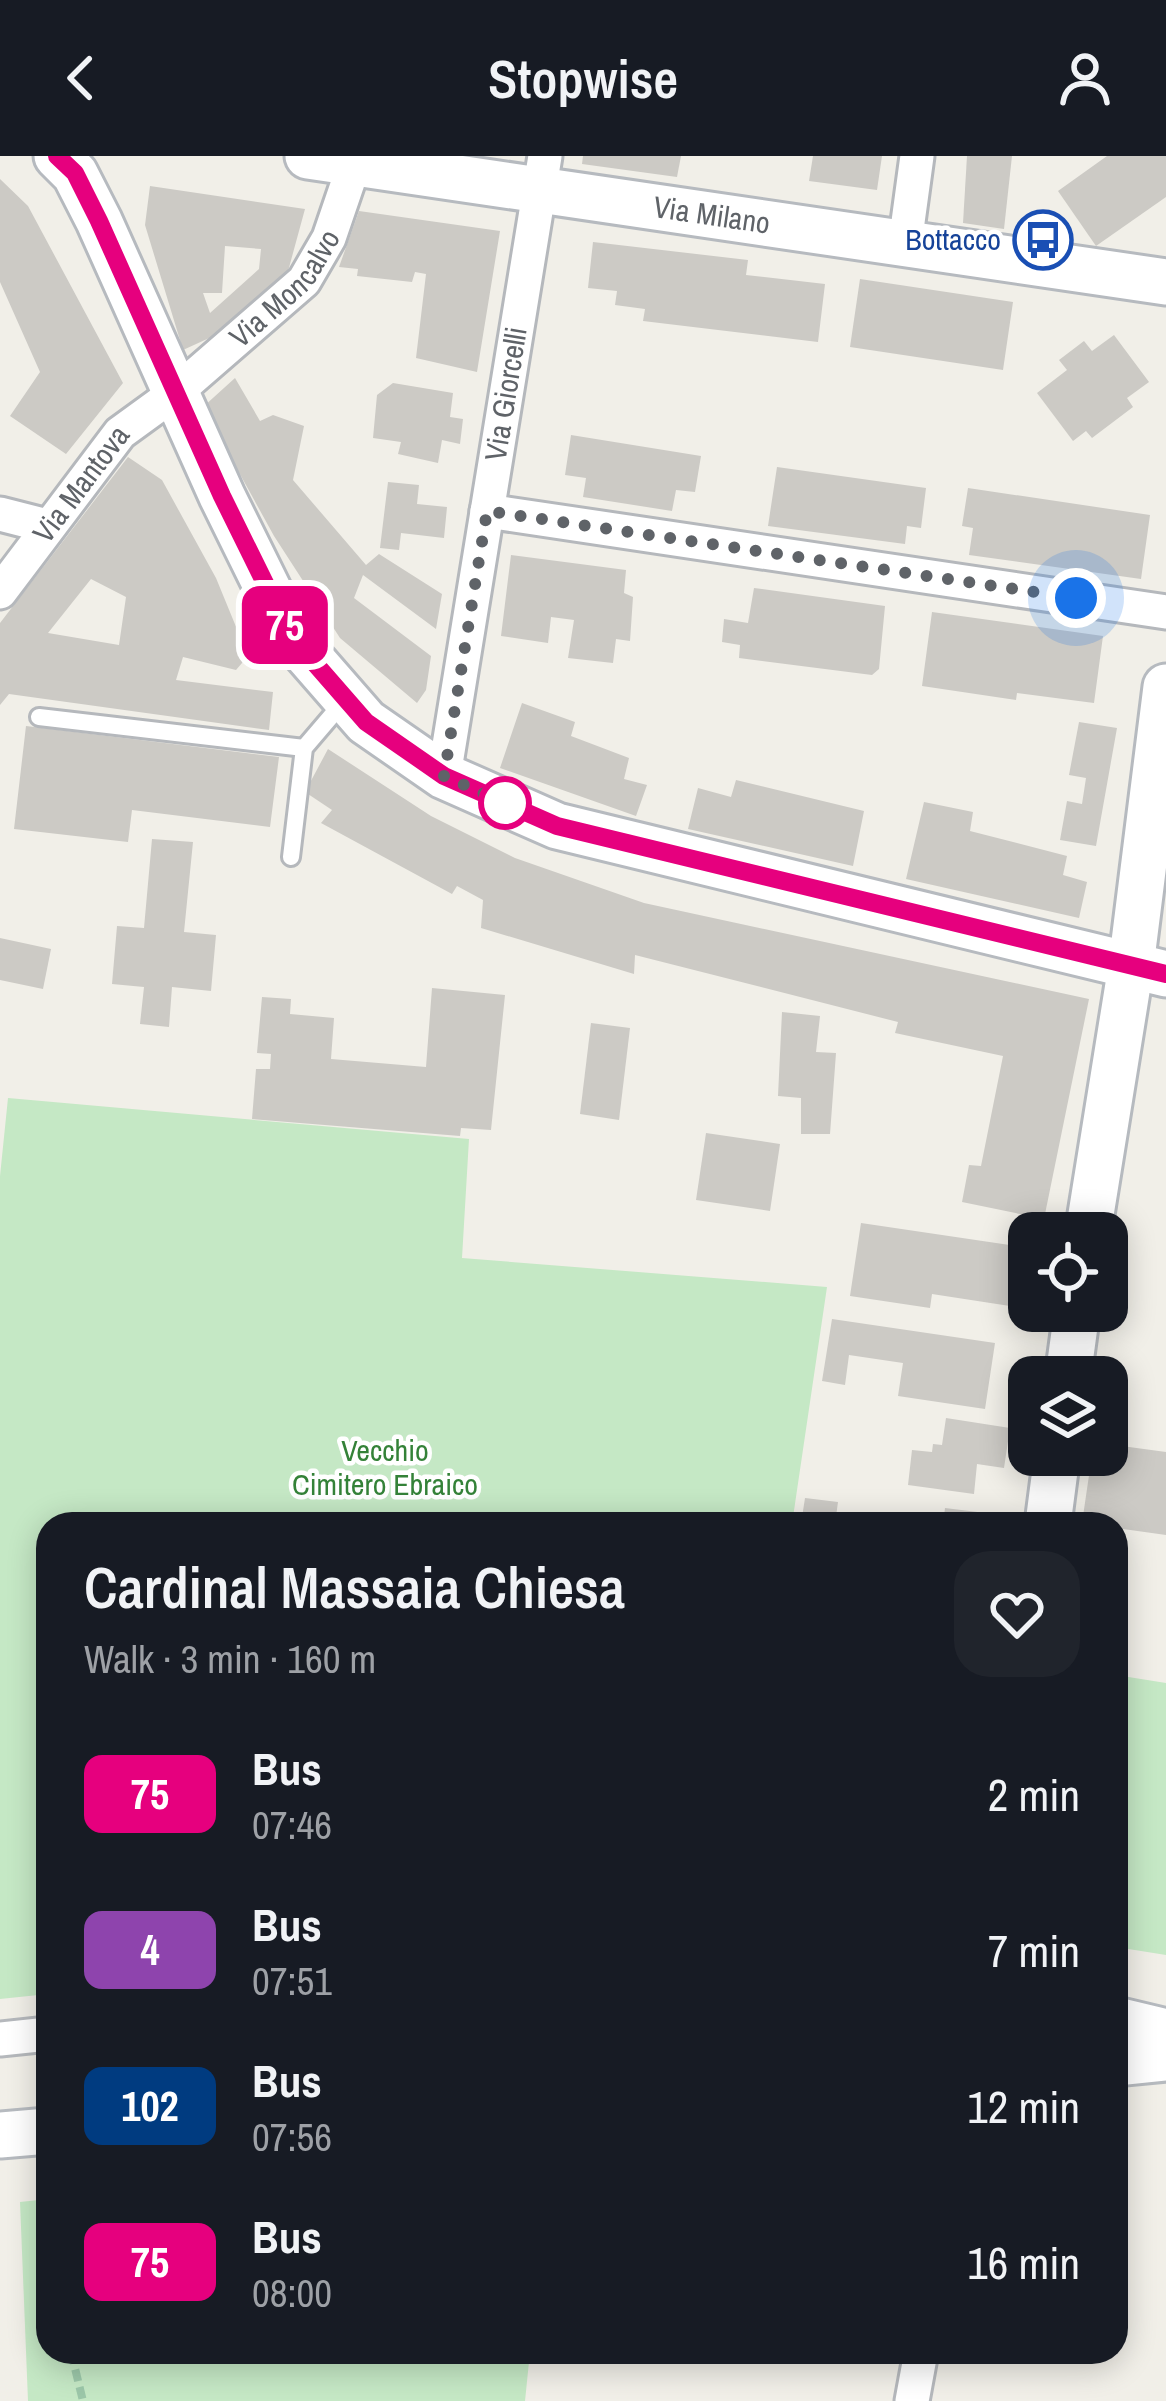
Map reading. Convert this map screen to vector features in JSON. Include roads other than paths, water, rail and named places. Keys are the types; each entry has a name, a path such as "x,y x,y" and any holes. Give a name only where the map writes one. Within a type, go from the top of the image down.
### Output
{"main road":[{"path":"57,156 75,173 291,636 366,722 444,776 557,826 1148,970"},
{"name":"Via Milano","path":"308,156 542,173 905,244 1166,282"},
{"path":"1093,1212 1148,970 1166,687"},
{"path":"1050,1512 1055,1476"},
{"path":"1128,2023 1166,2032"},
{"path":"1128,2062 1166,2058"},
{"path":"0,2135 36,2132"}],"street":[{"path":"905,244 917,156"},
{"name":"Via Moncalvo","path":"175,393 304,281 329,238 356,159"},
{"name":"Via Giorcelli","path":"444,776 542,173"},
{"name":"Via Mantova","path":"0,592 120,433 175,393"},
{"path":"487,511 1166,611"},
{"path":"0,514 47,526"},
{"path":"0,2039 36,2035"},
{"path":"912,2401 920,2364"}],"lane":[{"path":"291,857 304,748 346,700"},
{"path":"39,717 304,748"}],"place":[{"name":"Bottacco","path":"1043,240"}],"park label":[{"name":"Vecchio Cimitero Ebraico","path":"385,1468"}]}
